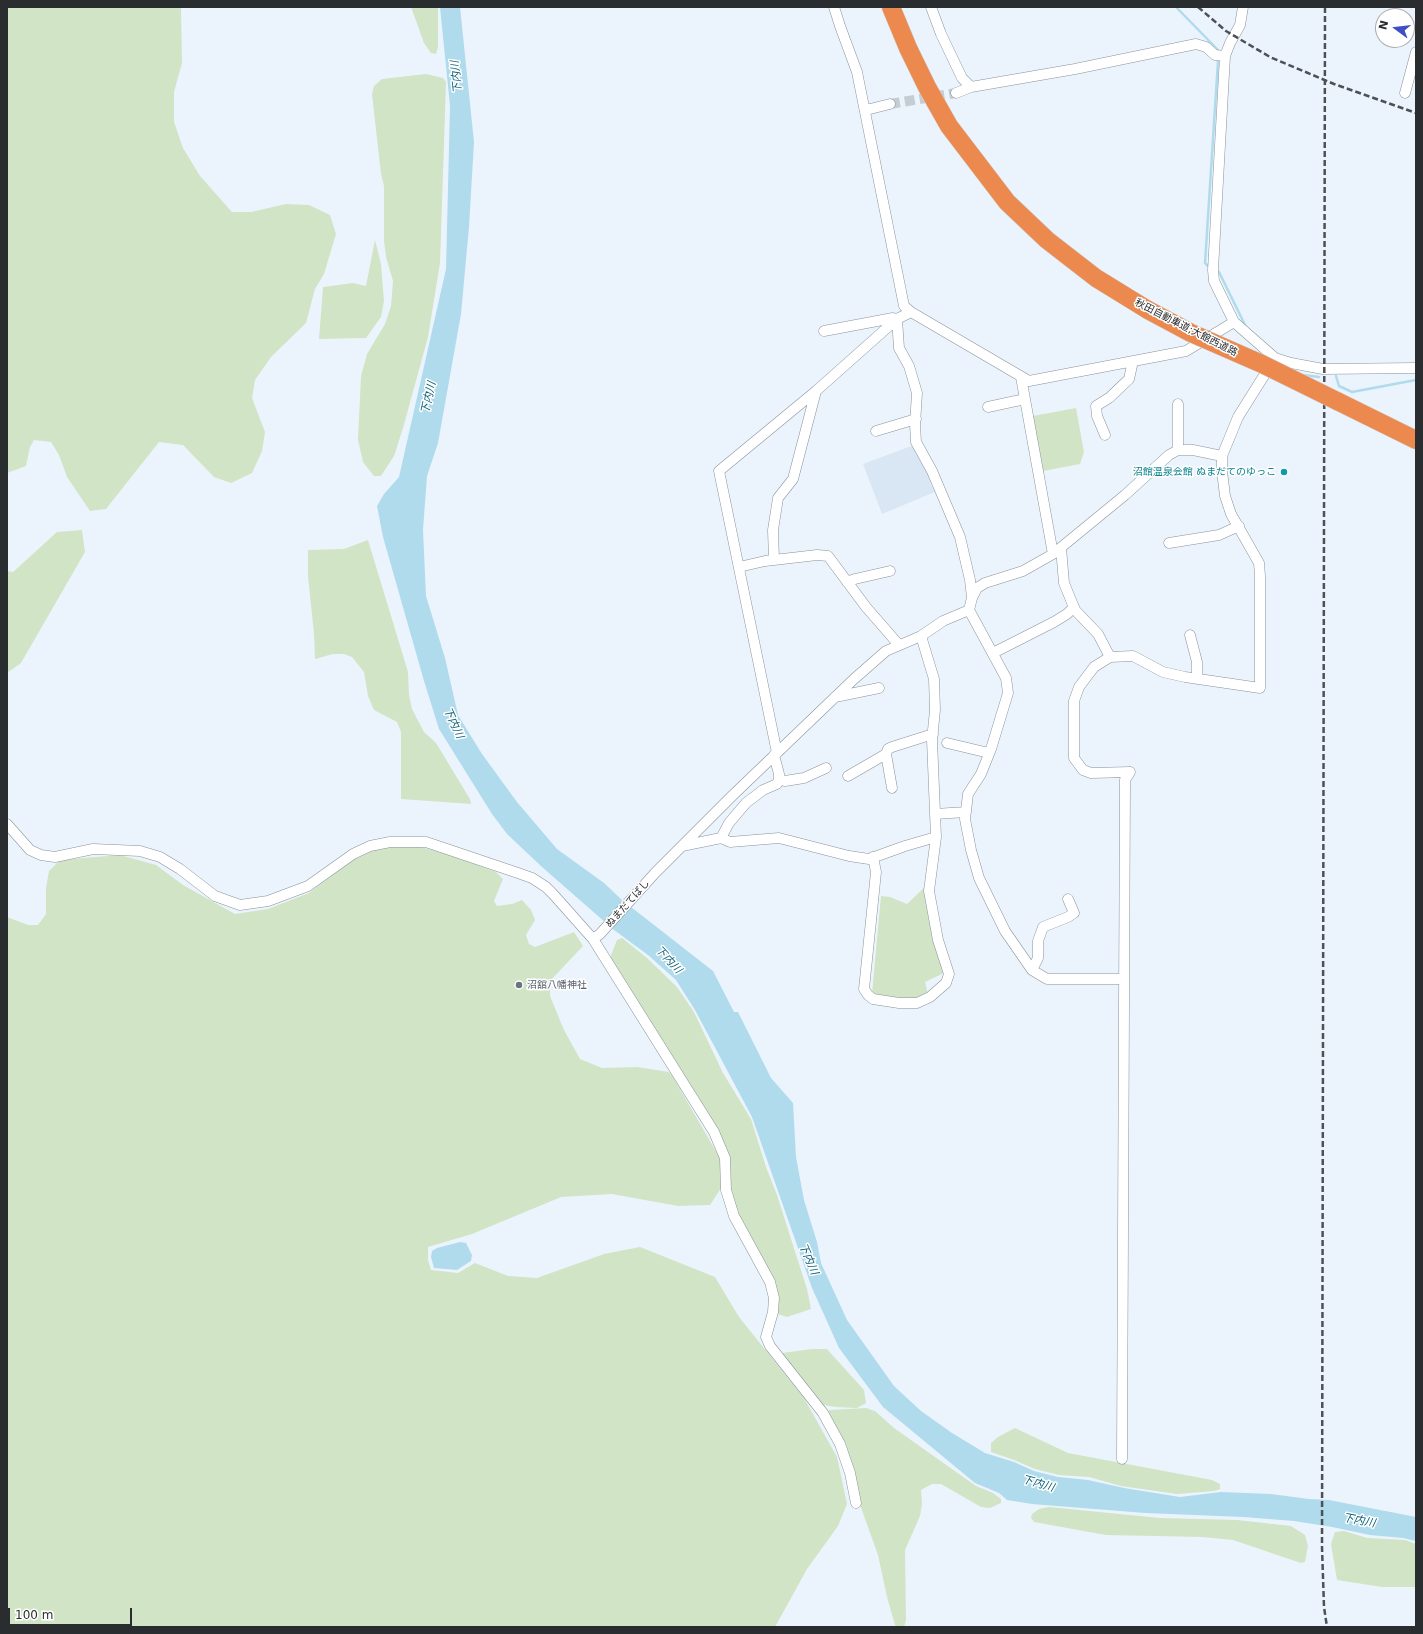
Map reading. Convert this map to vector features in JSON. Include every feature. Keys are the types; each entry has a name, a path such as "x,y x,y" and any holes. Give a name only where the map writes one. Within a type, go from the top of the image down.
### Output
{"highway":[{"name":"秋田自動車道;大館西道路","path":"891,7 914,61 949,126 1006,202 1047,240 1096,278 1148,310 1416,440"}],"street":[{"path":"834,7 857,72 866,110 904,306 911,312 1029,381 1186,351 1234,322"},
{"path":"931,7 941,34 962,78 971,87"},
{"path":"1242,7 1240,25 1225,56 1213,270 1214,280 1234,322 1274,358 1291,363 1323,369 1416,368"},
{"path":"956,93 971,87 1075,69 1196,44 1206,47 1215,55 1225,56"},
{"path":"1405,93 1416,52"},
{"path":"866,110 890,104"},
{"path":"721,838 729,823 746,803 763,790 777,784 780,779 719,471 816,391 897,319 911,312"},
{"path":"824,331 893,318 897,319"},
{"path":"897,319 899,348 909,366 918,393 916,442 932,471 960,537 970,580 972,598"},
{"path":"1122,1459 1125,780 1130,772 1091,773 1083,770 1074,758 1074,701 1079,687 1094,667 1110,657 1133,656 1163,672 1197,679 1260,688 1259,563 1231,514 1225,496 1222,456 1238,417 1274,358"},
{"path":"1105,435 1097,416 1096,406 1110,398 1129,380 1133,361"},
{"path":"1021,376 1064,583 1074,607 1098,634 1110,657"},
{"path":"774,560 772,530 778,498 793,479 816,391"},
{"path":"988,407 1025,399"},
{"path":"1178,404 1178,450"},
{"path":"876,431 916,419"},
{"path":"1123,979 1047,979 1032,970 1005,931 979,878 965,820 968,794 981,774 990,753 1008,693 1006,678 994,653 968,610 977,588 985,583 1023,571 1057,551 1169,455 1178,450 1193,450 1222,456"},
{"path":"1169,543 1219,535 1239,526"},
{"path":"738,567 774,560 817,555 828,556 866,607 899,645"},
{"path":"847,582 890,571"},
{"path":"994,653 1054,622 1067,614 1074,607"},
{"name":"ぬまだてばし","path":"597,937 655,873 682,846 776,754 886,651 921,636 943,621 968,610"},
{"path":"1190,635 1197,662 1197,679"},
{"path":"873,858 876,872 864,989 868,996 873,999 899,1003 917,1003 930,997 946,983 949,974 938,940 929,891 936,837 932,734 935,710 934,679 921,636"},
{"path":"835,698 879,688"},
{"path":"848,776 886,754 888,749 892,747 932,734"},
{"path":"947,743 990,753"},
{"path":"886,754 892,788"},
{"path":"780,779 785,781 804,778 826,768"},
{"path":"935,814 966,812"},
{"path":"7,824 30,850 41,855 55,857 93,849 140,851 160,857 180,868 215,896 240,905 268,901 308,886 353,854 370,846 390,842 426,842 532,878 553,894 597,937 714,1132 725,1158 726,1190 734,1216 770,1282 773,1292 774,1312 766,1337 770,1346 823,1413 840,1444 850,1473 856,1503"},
{"path":"682,846 721,838 730,842 779,838 849,856 868,859 936,837"},
{"path":"553,894 568,919 596,953"},
{"path":"1032,970 1038,958 1038,941 1044,927 1074,913 1068,899"}],"shaded area":[{"path":"914,445 934,481 930,483 935,492 882,514 863,464"}],"green space":[{"path":"7,7 181,7 182,63 174,92 174,122 183,148 200,176 232,212 251,212 286,204 309,205 330,215 336,234 324,274 315,289 306,323 271,357 255,380 252,398 265,432 262,451 252,473 231,483 214,477 183,445 159,442 106,509 90,511 67,477 59,455 51,442 34,440 30,447 26,466 7,473"},
{"path":"411,7 438,7 438,47 436,54 431,53 424,43"},
{"path":"426,74 443,78 446,82 440,263 428,337 403,428 394,456 381,476 374,476 363,462 358,440 361,376 367,354 385,324 391,306 393,281 386,257 384,241 384,186 381,174 372,94 374,86 382,79"},
{"path":"375,240 381,264 384,301 381,317 366,338 319,339 323,287 353,283 366,286"},
{"path":"1076,408 1084,452 1080,464 1043,471 1033,416"},
{"path":"82,530 85,552 21,663 7,673 7,571 13,572 57,532"},
{"path":"368,540 408,672 409,695 412,709 424,732 436,743 470,799 471,804 401,799 401,732 397,722 374,710 368,696 364,672 352,657 344,654 333,654 315,659 308,576 308,550 344,549"},
{"path":"414,845 450,855 496,872 503,879 494,901 497,906 512,904 522,900 531,910 535,920 526,935 529,944 535,947 574,932 583,946 550,981 550,996 564,1030 580,1059 602,1068 637,1067 669,1072 721,1160 723,1185 710,1205 678,1206 612,1194 561,1197 472,1234 428,1247 428,1260 431,1270 458,1273 475,1263 508,1276 537,1278 604,1254 640,1247 715,1277 739,1317 804,1398 837,1457 847,1504 838,1526 807,1569 775,1627 7,1627 7,917 28,925 38,925 46,914 46,888 49,871 60,860 120,855 156,865 183,885 235,914 268,909 309,893 351,861 381,847"},
{"path":"927,885 946,972 925,982 928,994 915,1000 872,994 881,896 890,897 907,904"},
{"path":"622,938 647,958 677,987 694,1012 723,1073 751,1119 807,1289 811,1309 787,1317 778,1314 778,1305 737,1216 730,1188 729,1157 609,960 617,940"},
{"path":"812,1349 827,1349 864,1390 866,1403 857,1408 836,1407 823,1405 815,1397 784,1358 782,1353"},
{"path":"866,1408 875,1411 894,1428 976,1486 993,1493 1001,1499 1001,1503 990,1508 981,1507 941,1484 932,1484 921,1490 922,1504 920,1516 905,1550 906,1620 904,1627 898,1627 895,1625 878,1555 827,1413 829,1410"},
{"path":"1015,1428 1068,1453 1212,1480 1220,1484 1220,1489 1214,1491 1177,1494 1121,1486 1089,1477 1059,1475 1035,1469 991,1452 991,1443 998,1437"},
{"path":"1049,1507 1160,1518 1237,1520 1291,1526 1305,1535 1308,1546 1305,1562 1301,1563 1233,1540 1202,1537 1106,1535 1034,1522 1031,1518 1032,1514 1039,1509"},
{"path":"1344,1531 1367,1538 1405,1540 1416,1544 1416,1587 1382,1587 1337,1580 1331,1544 1335,1532"}],"water":[{"name":"下内川","path":"440,7 460,7 474,142 469,227 461,314 438,443 427,476 423,530 426,596 445,658 458,715 482,754 517,802 557,849 604,883 622,900 713,971 734,1012 738,1012 771,1078 793,1103 796,1157 804,1200 817,1242 821,1263 847,1320 894,1386 921,1411 952,1433 985,1453 1014,1462 1034,1471 1058,1477 1088,1480 1124,1488 1180,1497 1221,1492 1271,1494 1329,1500 1416,1517 1416,1541 1403,1538 1370,1535 1294,1521 1243,1517 1145,1513 1032,1504 1007,1500 999,1493 975,1483 883,1407 839,1348 812,1288 752,1117 695,1010 676,980 648,955 614,930 542,867 507,834 492,814 439,729 383,537 377,506 384,494 399,477 446,269 450,106"},
{"path":"460,1242 466,1243 472,1255 471,1261 457,1270 434,1268 431,1257 432,1251 437,1248"}],"waterway":[{"path":"1176,7 1219,51"},
{"path":"1208,266 1205,263 1218,61"},
{"path":"1219,272 1246,327"},
{"path":"1303,375 1319,377"},
{"path":"1336,376 1339,386 1352,392 1416,380"}],"tunnel":[{"path":"890,104 956,93"}],"railway":[{"path":"1198,7 1226,31 1270,57 1334,84 1416,113"},
{"path":"1325,7 1322,1547 1324,1607 1327,1627"}],"place":[{"name":"沼館温泉会館 ぬまだてのゆっこ","path":"1284,472"},
{"name":"沼舘八幡神社","path":"519,985"}]}
